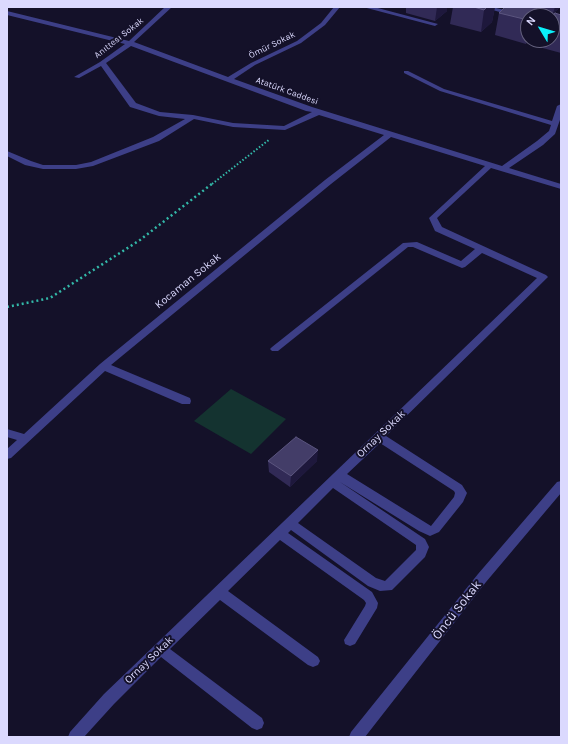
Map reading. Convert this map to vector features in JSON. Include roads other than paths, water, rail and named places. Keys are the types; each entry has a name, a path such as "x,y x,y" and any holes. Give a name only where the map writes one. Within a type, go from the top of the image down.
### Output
{"street":[{"name":"Anıttesı Sokak","path":"77,77 102,63 130,43 168,7"},
{"name":"Ömür Sokak","path":"230,79 253,64 299,42 323,24 337,7"},
{"path":"366,7 435,24"},
{"path":"485,7 520,16"},
{"name":"Atatürk Caddesi","path":"7,14 130,43 319,112 561,187"},
{"path":"102,63 133,105 159,114 193,117 234,125 285,128 319,112"},
{"path":"406,72 442,90 555,124"},
{"path":"503,169 540,143 552,132 561,106"},
{"path":"7,153 28,163 43,167 76,167 93,164 156,139 193,117"},
{"name":"Kocaman Sokak","path":"7,455 104,366 328,182 390,134"},
{"name":"Ornay Sokak","path":"75,737 109,699 543,278 438,229 433,218 490,165"},
{"path":"275,349 406,245 414,244 462,265 481,249"},
{"path":"104,366 186,401"},
{"path":"7,433 25,438"},
{"path":"336,478 423,528 430,531 435,529 459,499 461,493 458,488 379,437"},
{"path":"290,523 372,582 380,586 388,586 421,553 424,547 421,542 336,478"},
{"name":"Öncü Sokak","path":"356,737 482,578 561,485"},
{"path":"279,534 368,596 372,603 371,608 350,640"},
{"path":"219,592 314,661"},
{"path":"160,649 257,723"}]}
